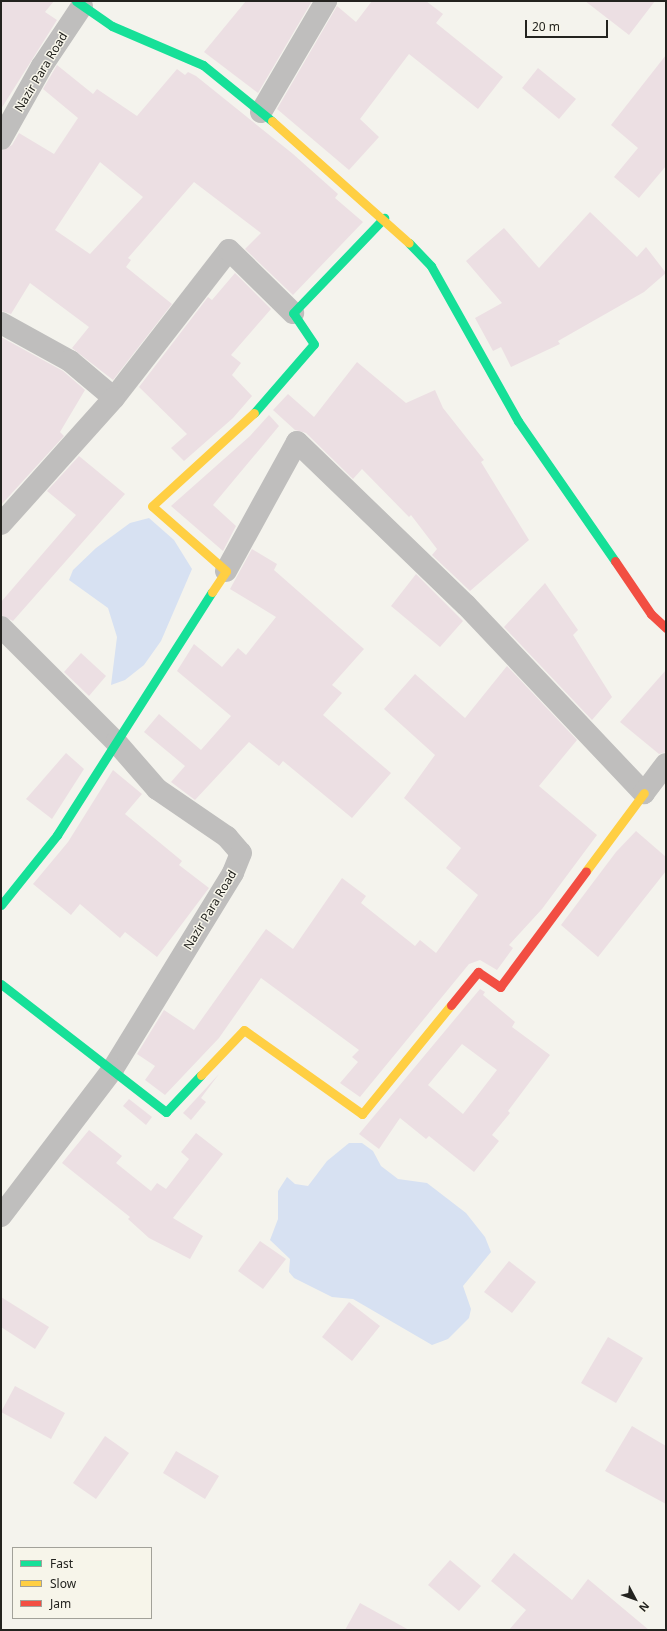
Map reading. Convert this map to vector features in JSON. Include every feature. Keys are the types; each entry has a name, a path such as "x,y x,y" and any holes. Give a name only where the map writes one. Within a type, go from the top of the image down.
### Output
{"street":[{"path":"261,112 326,1"},
{"path":"79,3 112,26 203,65 261,112 384,218 431,266 518,421 651,614 666,628"},
{"name":"Nazir Para Road","path":"1,139 79,3"},
{"path":"293,313 384,218"},
{"path":"1,524 114,398 229,250 293,313 314,344 242,427 152,506 226,571"},
{"path":"1,323 70,361 114,398"},
{"path":"1,906 57,835 226,571 297,442 466,605 644,793"},
{"name":"Nazir Para Road","path":"1,627 116,742 157,789 227,837 241,854 233,873 113,1068 1,1216"},
{"path":"1,984 113,1068 166,1112 244,1030 362,1114 478,972 500,987 666,764"}],"water":[{"path":"149,518 174,540 192,569 161,641 144,665 125,680 111,685 117,637 108,608 69,580 73,570 96,548 130,523"},
{"path":"349,1143 362,1143 373,1151 381,1166 398,1179 427,1183 466,1213 485,1237 491,1252 463,1286 471,1309 469,1318 448,1339 432,1345 353,1299 332,1297 294,1278 289,1272 290,1259 270,1240 278,1219 278,1191 287,1177 295,1184 308,1186 327,1161"}],"building":[{"path":"1,1 54,1 45,12 57,20 1,109"},
{"path":"246,1 312,1 258,93 204,52"},
{"path":"372,1 426,1 443,14 436,23 503,77 478,109 409,54 360,119 379,137 349,170 277,109 337,6 356,22"},
{"path":"585,1 655,1 629,35"},
{"path":"666,55 666,166 639,198 614,177 638,148 611,125"},
{"path":"57,65 93,94 97,89 137,116 177,69 185,75 188,72 196,76 293,154 338,194 335,198 363,222 293,295 245,249 261,233 194,182 128,258 131,260 126,267 172,304 113,380 72,348 89,327 30,283 11,314 1,311 1,151 12,145 19,133 54,154 78,118 43,89","holes":["100,162 143,197 90,254 55,230"]},
{"path":"538,68 576,99 559,119 522,88"},
{"path":"590,212 637,257 646,247 666,273 644,292 558,341 560,344 511,367 501,347 493,351 475,318 502,303 466,261 504,228 539,268"},
{"path":"235,273 271,309 231,355 241,363 232,375 252,396 233,418 184,461 171,448 187,434 139,387 208,297 212,300"},
{"path":"1,337 63,371 85,390 60,432 64,436 1,505"},
{"path":"357,362 406,403 435,390 443,408 484,460 481,462 529,540 470,591 432,555 437,549 411,515 409,517 362,469 353,479 306,433 295,430 273,410 288,394 314,417"},
{"path":"269,415 279,426 213,505 236,526 223,551 171,506 250,436"},
{"path":"79,456 125,494 13,621 1,615 1,602 76,515 47,491"},
{"path":"252,549 277,564 274,570 364,649 332,685 342,693 323,715 391,773 352,818 283,761 279,766 249,742 195,800 171,782 185,766 144,732 159,714 201,750 231,716 177,671 194,644 222,667 238,648 246,655 276,617 230,589"},
{"path":"416,574 463,621 440,647 391,606"},
{"path":"545,583 578,630 573,635 612,697 592,720 504,627"},
{"path":"81,653 106,676 89,696 64,672"},
{"path":"507,666 577,740 539,786 597,835 542,909 509,945 513,948 497,970 480,960 469,964 360,1097 340,1083 358,1062 352,1057 359,1050 261,978 219,1038 165,1095 145,1080 155,1066 137,1054 164,1010 194,1030 266,929 293,949 342,878 366,896 361,903 415,946 420,940 436,953 478,895 446,868 461,848 404,798 435,755 384,709 415,674 465,718"},
{"path":"666,670 666,752 659,754 620,722"},
{"path":"66,753 84,769 52,819 26,799"},
{"path":"113,770 142,794 125,814 182,861 179,865 209,888 157,957 125,932 120,938 80,904 71,915 33,884 68,842"},
{"path":"636,831 666,857 666,871 598,957 561,925 616,852"},
{"path":"480,989 485,992 483,995 515,1022 512,1027 550,1055 508,1111 510,1113 492,1135 499,1141 474,1172 429,1136 426,1139 400,1118 379,1149 359,1134","holes":["462,1044 497,1070 463,1114 428,1085"]},
{"path":"219,1074 201,1098 206,1102 191,1120 183,1113"},
{"path":"129,1099 152,1117 146,1125 123,1106"},
{"path":"89,1130 122,1156 116,1163 151,1191 157,1183 166,1189 189,1159 181,1152 196,1133 223,1154 173,1218 203,1236 190,1259 149,1238 128,1219 130,1217 62,1163"},
{"path":"260,1241 286,1259 263,1289 238,1271"},
{"path":"509,1261 536,1282 512,1313 484,1292"},
{"path":"1,1297 49,1327 35,1349 1,1327"},
{"path":"349,1302 380,1326 352,1361 322,1337"},
{"path":"608,1337 643,1358 616,1403 581,1383"},
{"path":"15,1386 65,1413 51,1439 1,1412"},
{"path":"632,1426 666,1446 666,1504 605,1471"},
{"path":"105,1436 129,1453 96,1499 73,1483"},
{"path":"176,1451 219,1476 205,1499 163,1473"},
{"path":"514,1553 572,1600 588,1579 649,1630 509,1630 526,1610 491,1581"},
{"path":"450,1560 481,1586 459,1611 428,1585"},
{"path":"360,1603 409,1630 345,1630"}],"traffic: fast":[{"path":"76,1 112,26 203,65 272,121"},
{"path":"254,413 314,344 293,313 384,218"},
{"path":"409,243 431,266 518,421 615,561"},
{"path":"1,905 57,835 212,592"},
{"path":"1,984 166,1112 201,1075"}],"traffic: slow":[{"path":"272,121 409,243"},
{"path":"212,592 226,571 152,506 254,413"},
{"path":"586,871 644,793"},
{"path":"201,1075 244,1030 362,1114 451,1005"}],"traffic: jam":[{"path":"615,561 651,614 666,628"},
{"path":"451,1005 478,972 500,987 586,871"}]}
